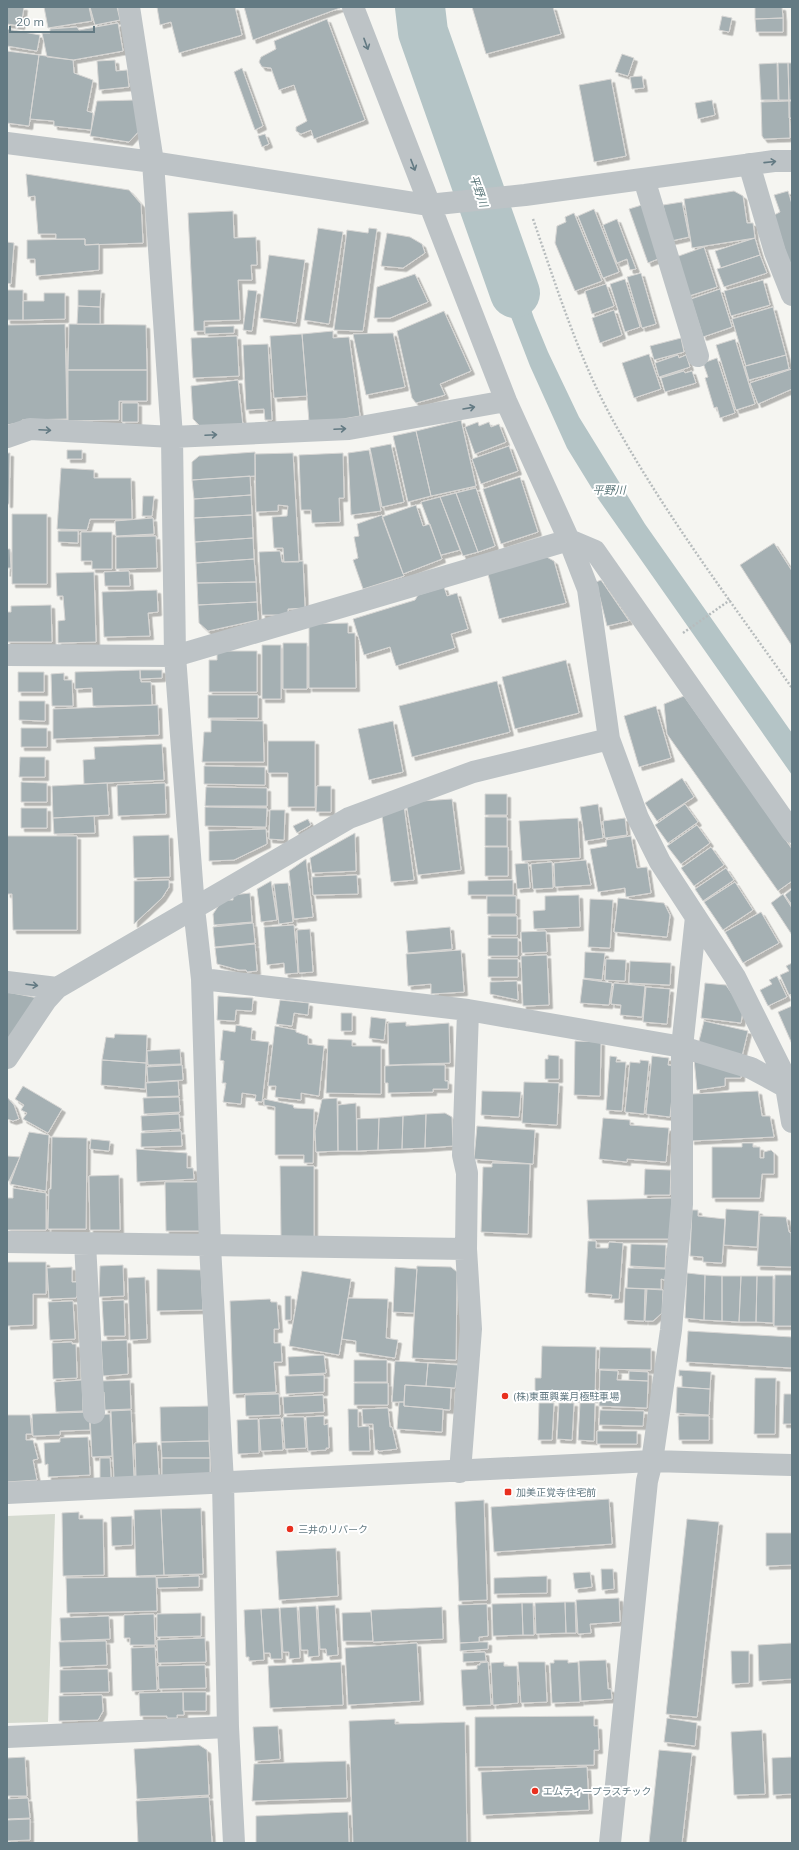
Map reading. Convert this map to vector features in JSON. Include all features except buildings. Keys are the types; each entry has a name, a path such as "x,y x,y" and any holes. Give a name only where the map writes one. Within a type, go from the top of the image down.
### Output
{"street":[{"path":"130,7 153,162 172,437 175,656 194,908 202,979 210,1246 223,1482 228,1727 234,1843"},
{"path":"353,7 437,204 506,401 568,540 588,589 609,739 641,824 660,862 735,977 784,1075 792,1122"},
{"path":"7,142 437,204 521,196 749,164 792,160"},
{"path":"749,164 775,252 792,295"},
{"path":"644,179 698,356"},
{"path":"7,436 30,429 172,437 349,429 506,401"},
{"path":"7,655 175,656 568,540 596,551 792,832"},
{"path":"7,1058 46,1000 56,988 349,818 473,772 609,739"},
{"path":"610,1843 647,1481 652,1461 670,1330 682,1204 682,1047 696,917"},
{"path":"202,979 468,1012 682,1047 751,1068 786,1087"},
{"path":"7,982 56,988"},
{"path":"460,1472 471,1328 466,1249 467,1172 463,1155 468,1012"},
{"path":"7,1242 466,1249"},
{"path":"85,1243 94,1413"},
{"path":"7,1492 460,1472 652,1461 792,1465"},
{"path":"7,1737 228,1727"}],"path":[{"path":"521,196 584,360 614,423 662,502 792,688"},
{"path":"663,646 730,600"}],"shaded area":[{"path":"55,1514 48,1722 7,1723 7,1516"}],"water":[{"name":"平野川","path":"506,226 521,281 534,318 548,352 579,417 645,524 792,733 792,775 599,500 567,448 530,366 478,231"}],"waterway":[{"name":"平野川","path":"420,7 423,32 515,293"}],"place":[{"name":"(株)東亜興業月極駐車場","path":"505,1396"},
{"name":"加美正覚寺住宅前","path":"508,1492"},
{"name":"三井のリパーク","path":"290,1529"},
{"name":"エムティープラスチック","path":"535,1791"}]}
